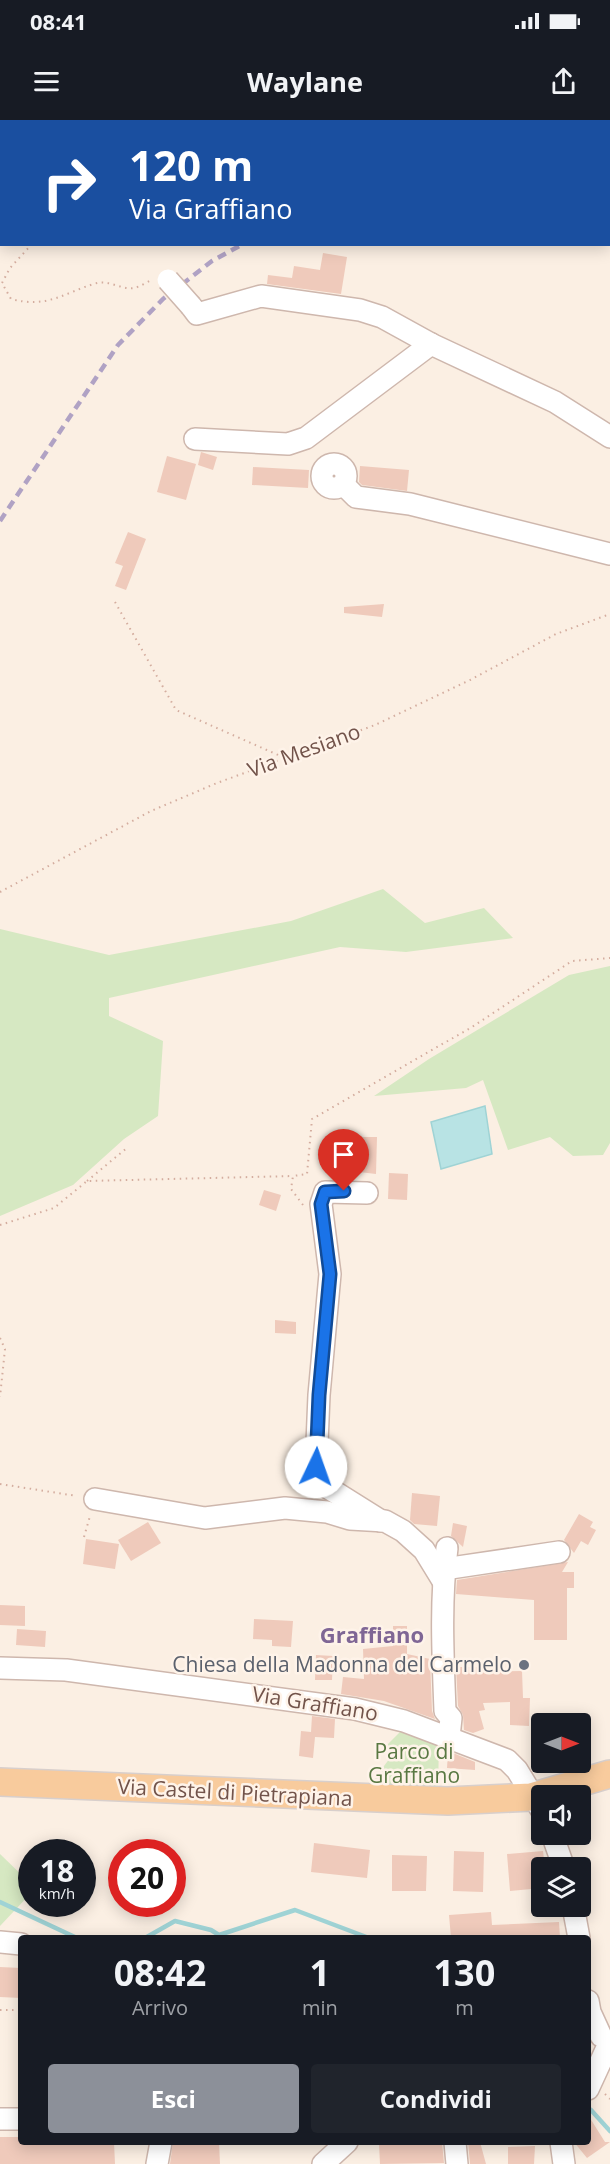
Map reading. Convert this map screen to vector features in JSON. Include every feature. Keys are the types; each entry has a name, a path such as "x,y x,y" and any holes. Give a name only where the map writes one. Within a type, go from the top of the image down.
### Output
{"main road":[{"name":"Via Castel di Pietrapiana","path":"583,1785 610,1774"},
{"name":"Via Castel di Pietrapiana","path":"0,1782 531,1804"}],"street":[{"path":"168,280 194,310 261,296 360,310 382,317 431,344 555,402 610,436"},
{"path":"195,439 288,444 306,438 431,344"},
{"path":"344,484 356,497 410,504 610,554"},
{"path":"367,1193 325,1192 321,1204 330,1274 319,1395 316,1467 322,1484 381,1521 403,1531 444,1566 559,1552"},
{"path":"95,1499 206,1518 285,1508 327,1512 350,1519 381,1521"},
{"path":"444,1566 442,1656 445,1711 451,1718 449,1737"},
{"name":"Via Graffiano","path":"0,1668 66,1670 272,1696 382,1714 507,1760 517,1770 531,1795"},
{"path":"575,1917 578,1935"},
{"path":"0,1942 18,1944"},
{"path":"591,2014 607,2042 591,2082"},
{"path":"0,2119 18,2119"},
{"path":"157,2164 160,2145"},
{"path":"324,2164 344,2145"},
{"path":"455,2145 457,2164"},
{"path":"561,2145 564,2164"}],"path":[{"path":"30,246 10,268 2,283 11,299 22,302 65,297 99,282 133,288 163,275 168,280"},
{"path":"115,602 176,710 285,758"},
{"name":"Via Mesiano","path":"0,892 151,812 375,724 470,680 556,634 610,614"},
{"path":"87,1181 307,1174 312,1119 472,1027 572,961 610,958"},
{"path":"0,1225 54,1208 128,1147"},
{"path":"293,1176 291,1189 297,1196"},
{"path":"0,1338 5,1348 0,1397"},
{"path":"0,1484 95,1499 84,1537"},
{"path":"0,2010 18,2010"}],"green space":[{"path":"383,889 425,923 484,908 513,938 406,952 340,947 109,998 109,1016 163,1041 158,1116 124,1139 73,1185 0,1216 0,929 109,955 291,921"},
{"path":"610,966 610,1143 603,1155 573,1156 550,1137 508,1150 483,1080 466,1088 374,1096 429,1059 569,975"},
{"name":"Parco di Graffiano","path":"405,1727 439,1738 438,1794 369,1786 390,1758 387,1745"},
{"path":"0,1854 18,1871 18,1907 0,1926"}],"water":[{"path":"485,1106 492,1154 441,1169 431,1122"}],"building":[{"path":"323,253 347,257 341,294 267,284 268,275 292,278 294,266 320,270"},
{"path":"201,452 217,457 213,470 198,465"},
{"path":"167,456 196,464 186,500 157,492"},
{"path":"360,466 409,470 407,491 362,485 359,482"},
{"path":"253,467 309,470 308,488 252,485"},
{"path":"128,532 146,539 126,590 115,586 123,566 115,563"},
{"path":"384,604 382,617 344,613 344,607"},
{"path":"361,1137 377,1137 376,1174 359,1172"},
{"path":"389,1173 408,1174 407,1200 388,1199"},
{"path":"264,1190 281,1195 276,1211 259,1205"},
{"path":"275,1320 296,1322 296,1334 275,1333"},
{"path":"412,1493 440,1496 437,1526 414,1524 410,1520"},
{"path":"579,1514 593,1522 590,1527 596,1530 588,1545 581,1541 574,1553 564,1540"},
{"path":"148,1522 161,1543 131,1561 118,1540"},
{"path":"453,1523 467,1526 463,1547 451,1536"},
{"path":"86,1539 119,1544 115,1569 83,1564"},
{"path":"568,1562 562,1572 574,1572 574,1588 567,1588 567,1640 534,1640 534,1600 456,1594 457,1580"},
{"path":"0,1605 25,1606 25,1626 0,1625"},
{"path":"254,1619 293,1621 291,1647 272,1646 272,1640 253,1639"},
{"path":"393,1626 407,1626 407,1654 430,1659 432,1711 435,1719 384,1701 341,1694 343,1677 364,1679 363,1649 393,1646"},
{"path":"17,1629 46,1631 45,1647 16,1645"},
{"path":"316,1655 333,1656 332,1680 315,1680"},
{"path":"456,1667 481,1667 481,1672 522,1671 523,1698 530,1698 529,1726 510,1725 510,1702 483,1703 485,1710 479,1711 484,1729 473,1733 464,1730 463,1715 458,1706"},
{"path":"312,1716 335,1719 334,1738 315,1737 313,1758 299,1756 301,1731 311,1732"},
{"path":"448,1751 475,1762 475,1770 447,1768"},
{"path":"314,1843 370,1850 367,1878 311,1872"},
{"path":"454,1851 484,1852 483,1892 453,1891"},
{"path":"543,1851 544,1857 531,1857 531,1889 510,1891 507,1854"},
{"path":"392,1855 427,1856 426,1891 392,1891"},
{"path":"491,1912 492,1925 559,1922 560,1935 451,1935 449,1915"},
{"path":"0,1967 18,1968 18,1998 0,1997"},
{"path":"591,2120 605,2142 610,2142 587,2158 576,2145 591,2145"},
{"path":"0,2137 18,2137 18,2145 114,2145 115,2164 0,2164"},
{"path":"173,2145 219,2145 220,2164 170,2164"},
{"path":"379,2145 442,2145 444,2163 380,2164"},
{"path":"468,2145 481,2145 486,2164 470,2164"},
{"path":"535,2146 534,2164 508,2164 508,2147"}],"waterway":[{"path":"0,1902 71,1935"},
{"path":"219,1935 295,1910 361,1935"},
{"path":"150,1935 175,1921 211,1930 219,1935"},
{"path":"591,2110 610,2131"}],"railway":[{"path":"0,521 118,345 163,299 212,261 239,246"}],"place":[{"name":"Chiesa della Madonna del Carmelo","path":"524,1665"}],"district":[{"name":"Graffiano","path":"372,1635"}],"route":[{"path":"316,1467 319,1395 330,1274 321,1204 325,1192 344,1191"}]}
